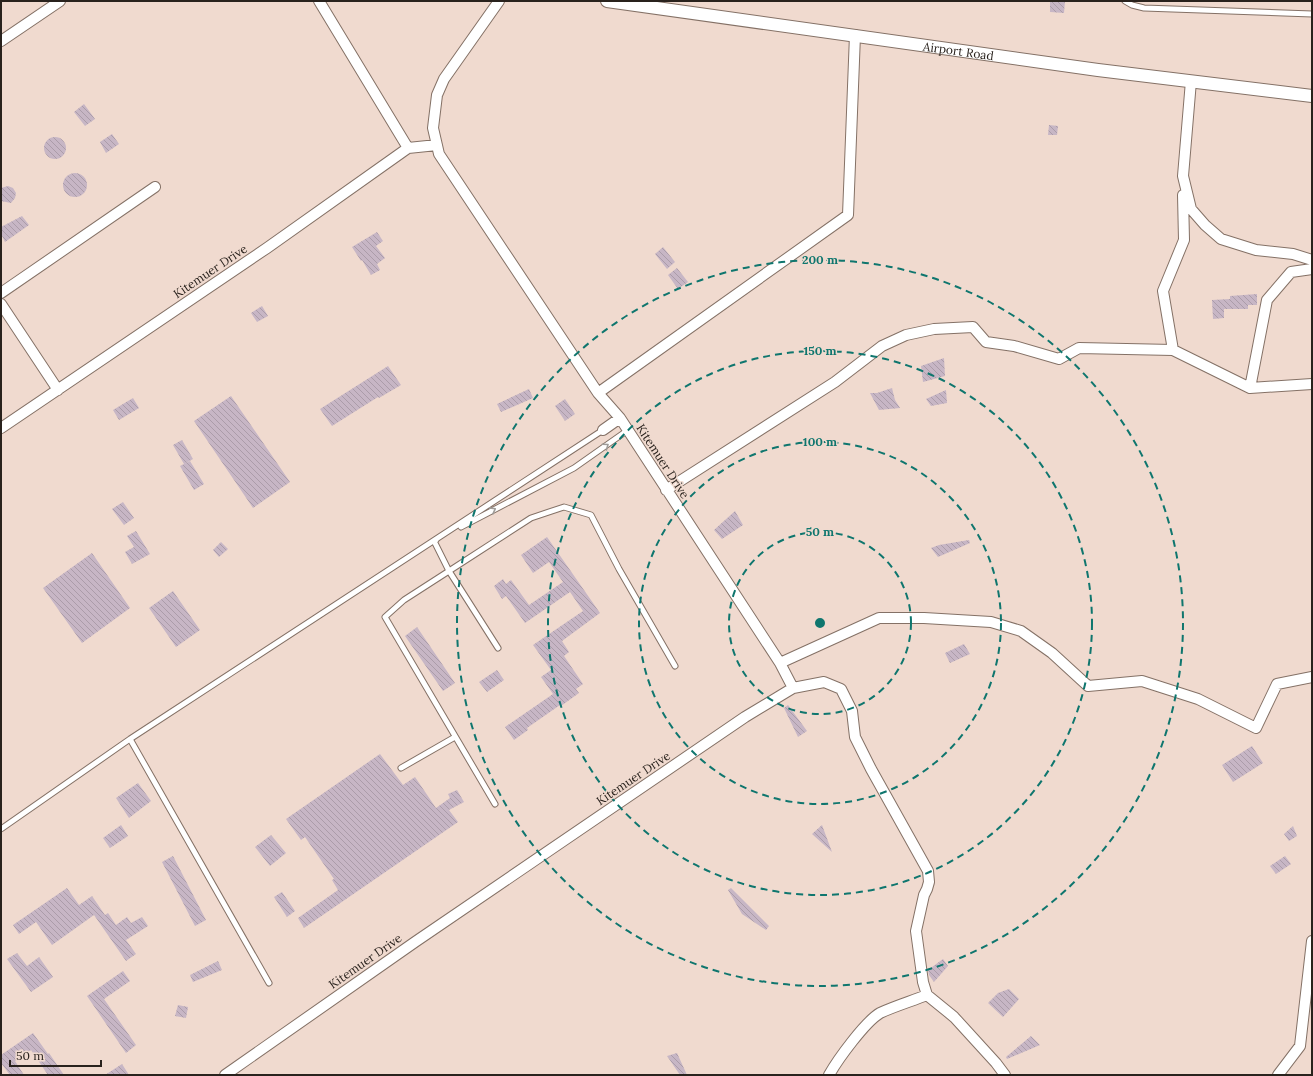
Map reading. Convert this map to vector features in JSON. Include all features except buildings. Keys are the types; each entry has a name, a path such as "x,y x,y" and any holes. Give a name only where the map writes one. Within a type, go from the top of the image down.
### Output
{"street":[{"path":"1,41 60,1"},
{"path":"318,1 408,148"},
{"name":"Kitemuer Drive","path":"225,1075 415,942 745,717 793,688 780,663 628,430 620,418 598,393 439,154 432,128 437,95 444,79 499,1"},
{"name":"Airport Road","path":"607,1 1098,70 1312,96"},
{"path":"598,393 848,215 855,35"},
{"path":"1173,350 1163,291 1184,240 1183,176 1191,81"},
{"name":"Kitemuer Drive","path":"1,428 267,248 408,148 437,145"},
{"path":"1183,176 1191,209 1205,225 1222,239 1256,250 1293,254 1312,260"},
{"path":"1,293 155,187"},
{"path":"1250,388 1267,300 1291,272 1312,269"},
{"path":"1,304 58,390"},
{"path":"666,490 835,382 882,346 906,335 934,329 973,327 986,342 1014,346 1058,359 1079,348 1173,350 1250,388 1312,384"},
{"path":"603,430 620,418"},
{"path":"780,663 879,618 924,618 991,622 1022,631 1052,652 1088,686 1142,681 1198,699 1256,728 1277,684 1312,677"},
{"path":"793,688 824,682 840,689 852,711 855,737 858,744 928,871 929,882 924,895 916,931 923,982 927,995 954,1017 1005,1075"},
{"path":"1278,1075 1300,1046 1312,942"},
{"path":"829,1075 836,1063 870,1021 880,1014 927,995"}],"lane":[{"path":"1125,1 1144,8 1312,14"},
{"path":"1,828 130,739 603,430"},
{"path":"434,541 574,468 628,430"},
{"path":"495,804 385,617 404,600 531,518 564,507 592,516 618,569 675,666"},
{"path":"434,541 449,572 498,648"},
{"path":"401,768 455,737"},
{"path":"130,739 269,983"}]}
